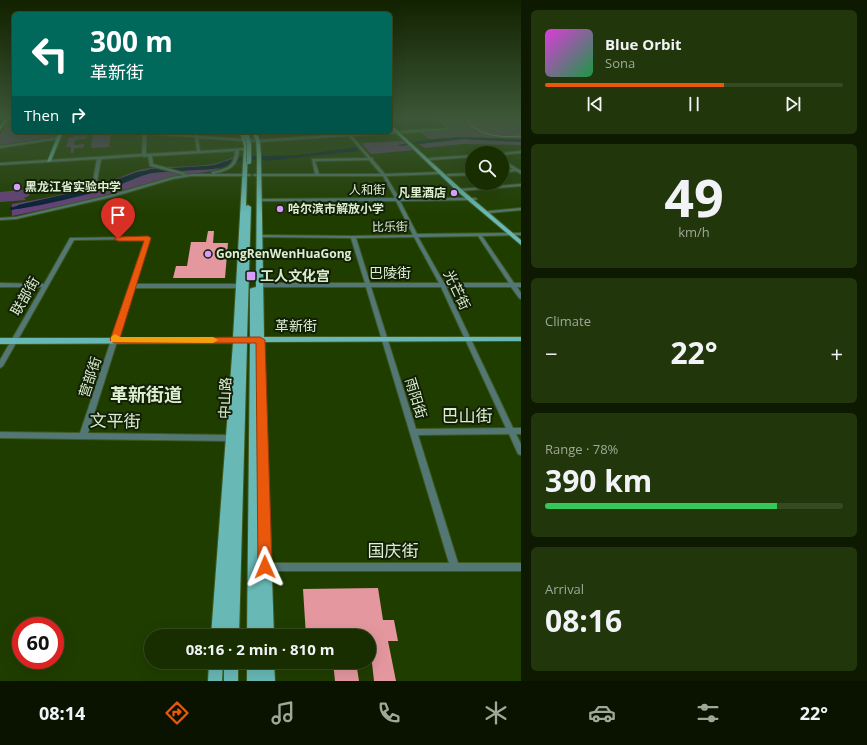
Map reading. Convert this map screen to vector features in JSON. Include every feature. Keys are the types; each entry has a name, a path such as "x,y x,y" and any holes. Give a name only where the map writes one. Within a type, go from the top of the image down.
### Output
{"main road":[{"path":"49,161 54,150"},
{"path":"246,150 252,159"},
{"path":"250,150 252,159"},
{"path":"251,150 252,159"},
{"path":"252,159 258,150"},
{"path":"419,150 430,158 462,190"},
{"path":"419,150 440,172 516,234 521,243"},
{"name":"中山路","path":"252,159 257,340 254,629"},
{"path":"252,175 260,200 257,340 267,629"},
{"path":"218,629 230,438 240,339 239,286 252,175"},
{"name":"中山路","path":"232,629 240,339 252,175"},
{"path":"472,199 521,239"},
{"name":"革新街","path":"0,341 521,339"},
{"path":"215,681 216,669"},
{"path":"230,681 231,669"},
{"path":"254,669 254,681"},
{"path":"267,669 268,681"}],"street":[{"path":"144,150 144,156"},
{"path":"0,164 199,152 237,152 244,150"},
{"name":"光芒街","path":"364,150 384,175 398,200 442,285 521,452"},
{"path":"0,219 16,218 112,196 173,178 214,172 229,167 238,159 237,152"},
{"path":"509,153 521,152"},
{"path":"150,155 151,165 178,173 191,175 384,175 440,172"},
{"path":"430,158 465,156"},
{"path":"95,181 99,158"},
{"path":"317,175 313,160 372,160"},
{"path":"509,164 519,170 521,173"},
{"path":"509,171 519,170"},
{"path":"448,175 465,174"},
{"path":"462,190 521,185"},
{"name":"人和街","path":"260,200 472,199"},
{"path":"489,212 521,209"},
{"name":"比乐街","path":"259,236 416,237 516,234"},
{"path":"480,236 521,297"},
{"name":"雨阳街","path":"353,237 455,567"},
{"name":"营部街","path":"72,239 148,238 83,436"},
{"name":"联部街","path":"0,366 72,239"},
{"path":"0,285 45,286"},
{"name":"巴陵街","path":"259,285 521,285"},
{"path":"132,286 239,286"},
{"name":"巴山街","path":"413,432 521,431"},
{"name":"文平街","path":"0,435 230,438"},
{"name":"国庆街","path":"265,567 521,567"}],"shaded area":[{"path":"367,150 415,150 371,154"},
{"path":"235,156 232,163 213,171 171,177 84,201 12,216 12,204 79,190 111,181 139,170 163,167 200,166 224,161"},
{"path":"30,189 28,191 30,193 29,196 24,198 26,200 0,202 0,192"}],"water":[{"path":"336,150 359,151 265,161 265,156 299,155"},
{"path":"235,158 224,167 197,170 196,167 214,165"},
{"path":"159,168 165,171 150,173 116,186 52,203 18,209 18,205 97,187 137,172"}],"building":[{"name":"GongRenWenHuaGong","path":"208,231 214,231 213,243 228,243 225,278 173,278 176,266 187,266 191,242 206,242"},
{"path":"378,588 383,620 394,620 398,641 388,641 396,681 374,681 373,669 376,669 376,629 306,629 303,589"},
{"path":"334,669 357,669 359,681 335,681"}],"waterway":[{"path":"225,164 243,158 278,158"},
{"path":"150,171 209,168"},
{"path":"12,208 28,205"}],"slow traffic":[{"path":"115,337 114,340 213,340"}],"place":[{"name":"黑龙江省实验中学","path":"17,187"},
{"name":"凡里酒店","path":"454,193"},
{"name":"哈尔滨市解放小学","path":"280,209"},
{"name":"GongRenWenHuaGong","path":"208,254"},
{"name":"工人文化宫","path":"251,276"}],"district":[{"name":"革新街道","path":"146,395"}],"route":[{"path":"118,239 148,238 114,340 260,340 265,567"}]}
